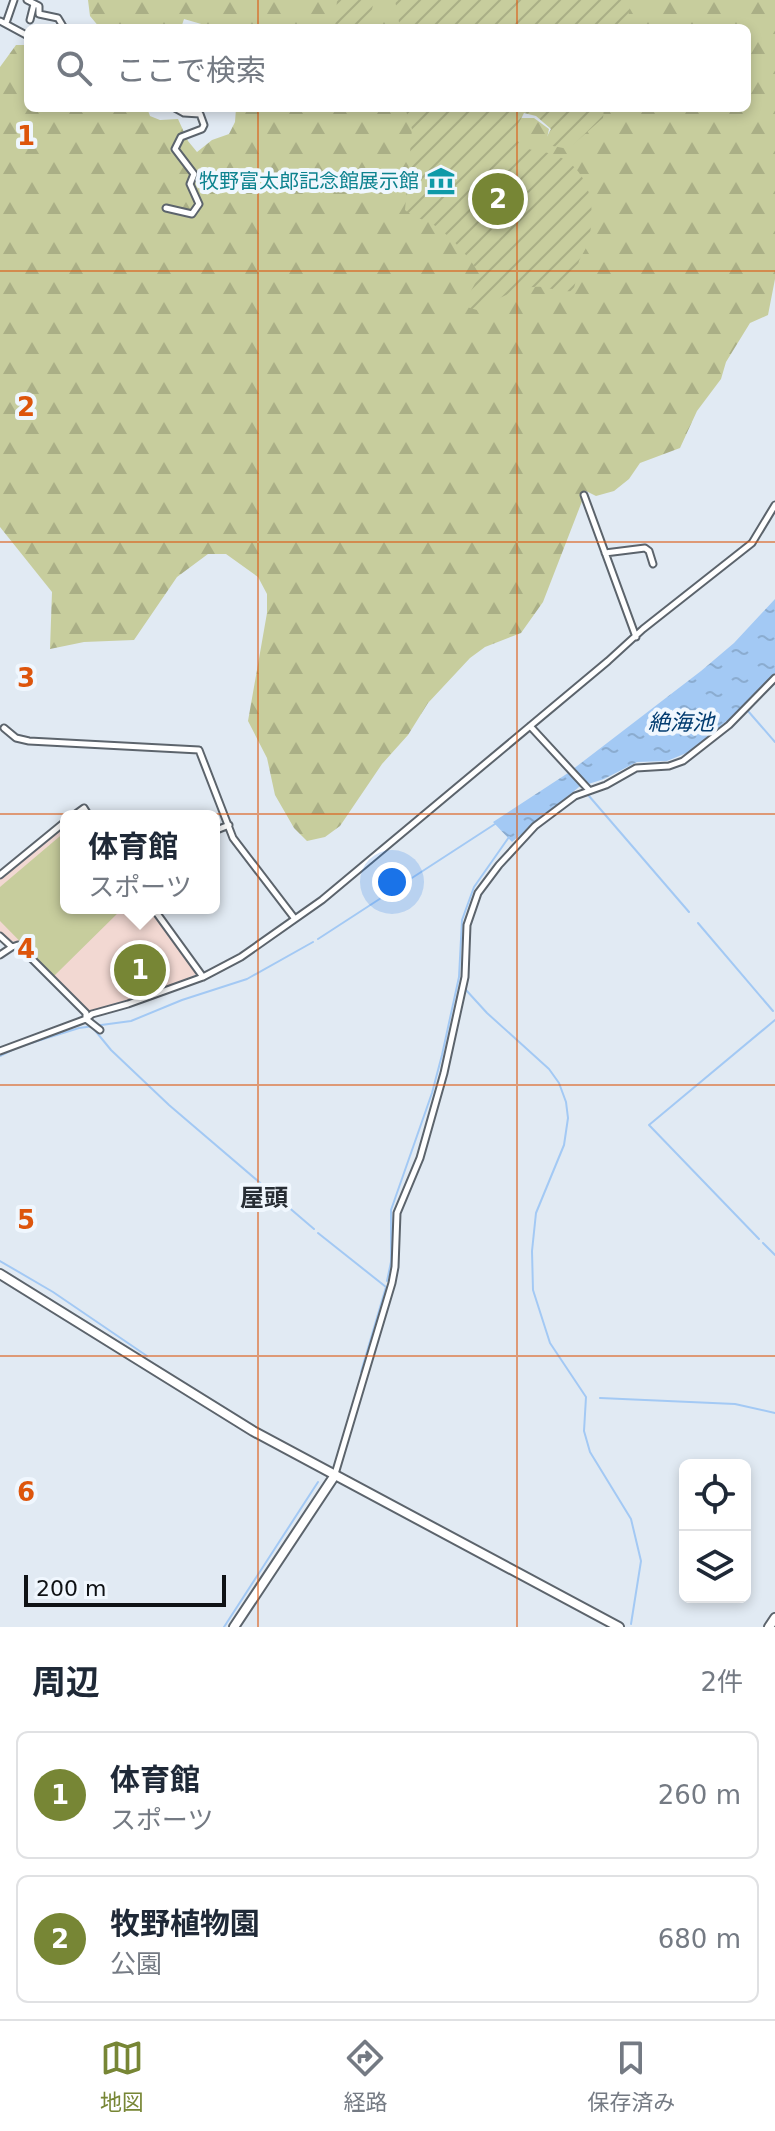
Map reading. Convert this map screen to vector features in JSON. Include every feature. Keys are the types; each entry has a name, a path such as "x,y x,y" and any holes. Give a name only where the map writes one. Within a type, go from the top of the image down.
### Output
{"street":[{"path":"14,0 3,22 24,34"},
{"path":"27,0 39,7 39,14 56,17 61,24"},
{"path":"30,20 34,4"},
{"path":"166,208 192,214 199,204 190,184 194,174 175,149 181,137 202,129 204,125 200,114 182,112"},
{"path":"584,495 636,637"},
{"path":"0,1051 86,1019 92,1014 203,977 241,957 322,900 752,543 775,505"},
{"path":"605,553 645,548 653,564"},
{"path":"234,1627 335,1475 392,1283 399,1204 420,1158 444,1073 465,977 467,925 478,893 535,826 575,796 588,788 606,785 636,768 669,766 683,761 729,725 775,678"},
{"path":"530,726 588,788"},
{"path":"4,728 16,738 29,741 199,750 233,838 295,919"},
{"path":"220,829 229,825"},
{"path":"0,875 60,826"},
{"path":"157,914 203,977"},
{"path":"0,936 12,947"},
{"path":"0,955 18,945 86,1013 86,1019 100,1030"},
{"path":"0,1274 226,1415 619,1627"},
{"path":"769,1627 775,1618"}],"shaded area":[{"path":"60,829 60,914 153,914 196,971 195,975 144,995 88,1011 19,942 8,941 0,933 0,878"}],"green space":[{"path":"88,0 398,0 451,24 201,24 184,19 182,24 97,24 90,16"},
{"path":"337,0 374,0 369,24 335,24"},
{"path":"395,0 632,0 626,24 399,24"},
{"path":"624,0 775,0 775,279 768,315 750,323 726,362 721,379 697,411 680,448 640,463 629,479 614,491 596,496 586,491 543,602 521,633 485,647 470,658 428,703 340,826 325,837 307,841 294,828 275,795 267,758 248,721 267,613 267,594 258,577 226,554 208,554 177,577 134,640 84,642 50,649 52,592 0,527 0,67 16,45 24,45 24,112 148,112 150,116 160,120 178,119 197,152 212,140 229,134 236,112 491,112 534,118 549,129 546,143 590,112 751,112 751,24 620,24"},
{"path":"406,112 604,112 603,118 568,149 543,144 551,129 536,116 524,113 513,134 527,148 567,161 577,170 589,192 590,232 579,261 573,291 525,288 477,310 463,306 480,274 447,235 405,210 412,129"},
{"path":"60,836 60,914 117,914 54,976 0,921 0,887"},
{"path":"136,947 162,973 142,991 117,966"}],"water":[{"name":"絶海池","path":"775,599 775,674 741,709 689,752 667,761 637,762 604,779 579,787 512,842 493,822 568,773 701,671 734,643"}],"waterway":[{"path":"748,711 775,742"},
{"path":"589,796 689,912"},
{"path":"318,939 495,824"},
{"path":"387,1281 391,1262 391,1210 442,1055 459,977 462,920 474,887 509,837"},
{"path":"698,923 773,1011"},
{"path":"0,1056 18,1047 79,1028 131,1021 247,979 313,942"},
{"path":"466,990 549,1069 559,1083 566,1102 568,1118 564,1145 536,1213 532,1251 533,1290 550,1343 586,1397 584,1431 590,1452 631,1519 641,1561 631,1624"},
{"path":"759,1239 649,1125 775,1020"},
{"path":"93,1028 111,1050 169,1105 314,1229"},
{"path":"318,1233 386,1287 361,1372"},
{"path":"763,1243 775,1255"},
{"path":"0,1261 53,1292 147,1356"},
{"path":"600,1398 735,1404 775,1413"},
{"path":"224,1627 318,1482"}],"place":[{"name":"牧野富太郎記念館展示館","path":"441,181"},
{"name":"牧野植物園","path":"498,199"},
{"name":"体育館","path":"140,970"}],"district":[{"name":"屋頭","path":"264,1198"}]}
